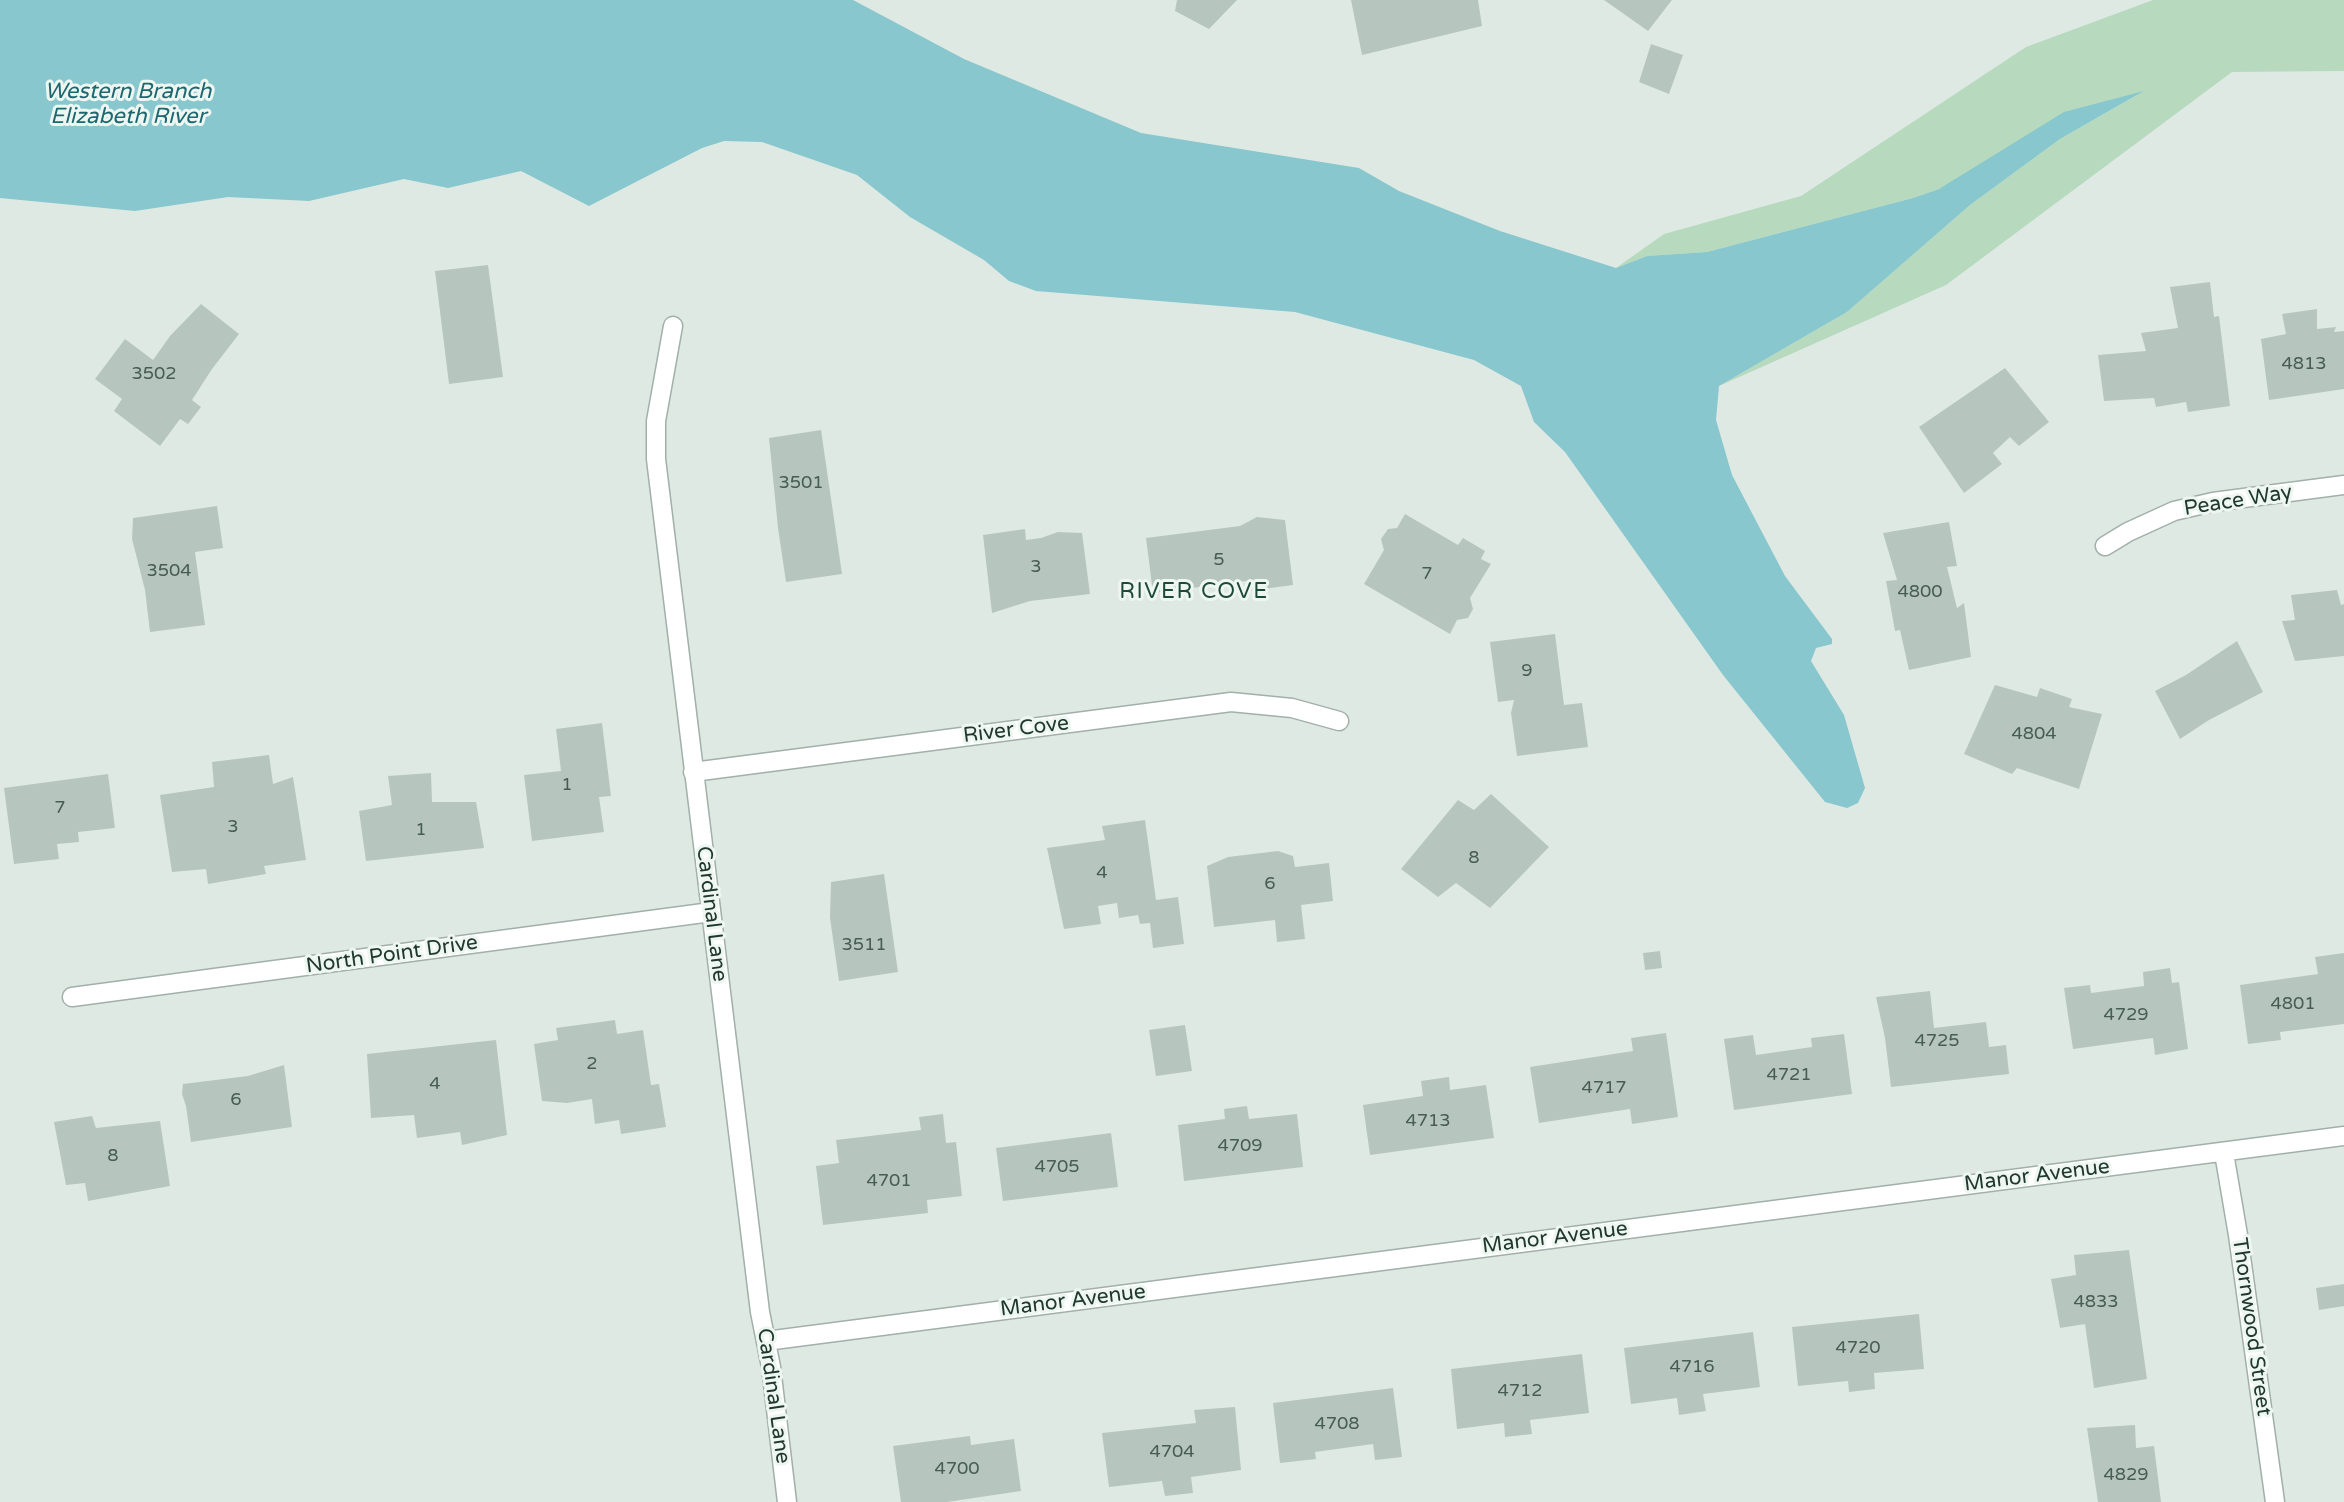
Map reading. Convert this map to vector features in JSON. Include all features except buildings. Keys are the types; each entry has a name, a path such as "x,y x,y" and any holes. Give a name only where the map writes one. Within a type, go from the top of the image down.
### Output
{"street":[{"name":"Cardinal Lane","path":"673,326 656,420 656,459 760,1312 771,1368 787,1502"},
{"name":"Peace Way","path":"2105,546 2128,532 2174,511 2213,502 2344,485"},
{"name":"River Cove","path":"693,771 1231,702 1292,708 1339,721"},
{"name":"North Point Drive","path":"72,997 711,912"},
{"name":"Manor Avenue","path":"766,1341 2344,1136"},
{"name":"Thornwood Street","path":"2224,1153 2238,1235 2275,1502"}],"green space":[{"path":"2153,0 2344,0 2344,71 2232,72 1946,285 1719,386 1847,312 1970,205 2060,139 2141,93 1939,189 1913,198 1707,252 1647,256 1616,268 1664,234 1801,196 2026,47"}],"water":[{"name":"Western Branch Elizabeth River","path":"0,0 853,0 964,59 1141,133 1359,168 1399,191 1500,231 1616,268 1647,256 1707,252 1913,198 1939,189 2064,112 2144,91 2060,139 1970,205 1847,312 1719,386 1716,420 1732,475 1785,576 1832,639 1832,644 1816,648 1811,661 1844,715 1865,788 1858,803 1847,808 1825,802 1723,675 1565,452 1534,422 1521,386 1474,360 1295,312 1036,291 1009,281 984,260 910,217 857,175 762,142 724,141 702,148 589,206 521,171 448,188 404,179 309,201 228,197 135,211 0,198"}],"district":[{"name":"RIVER COVE","path":"1194,592"}]}
